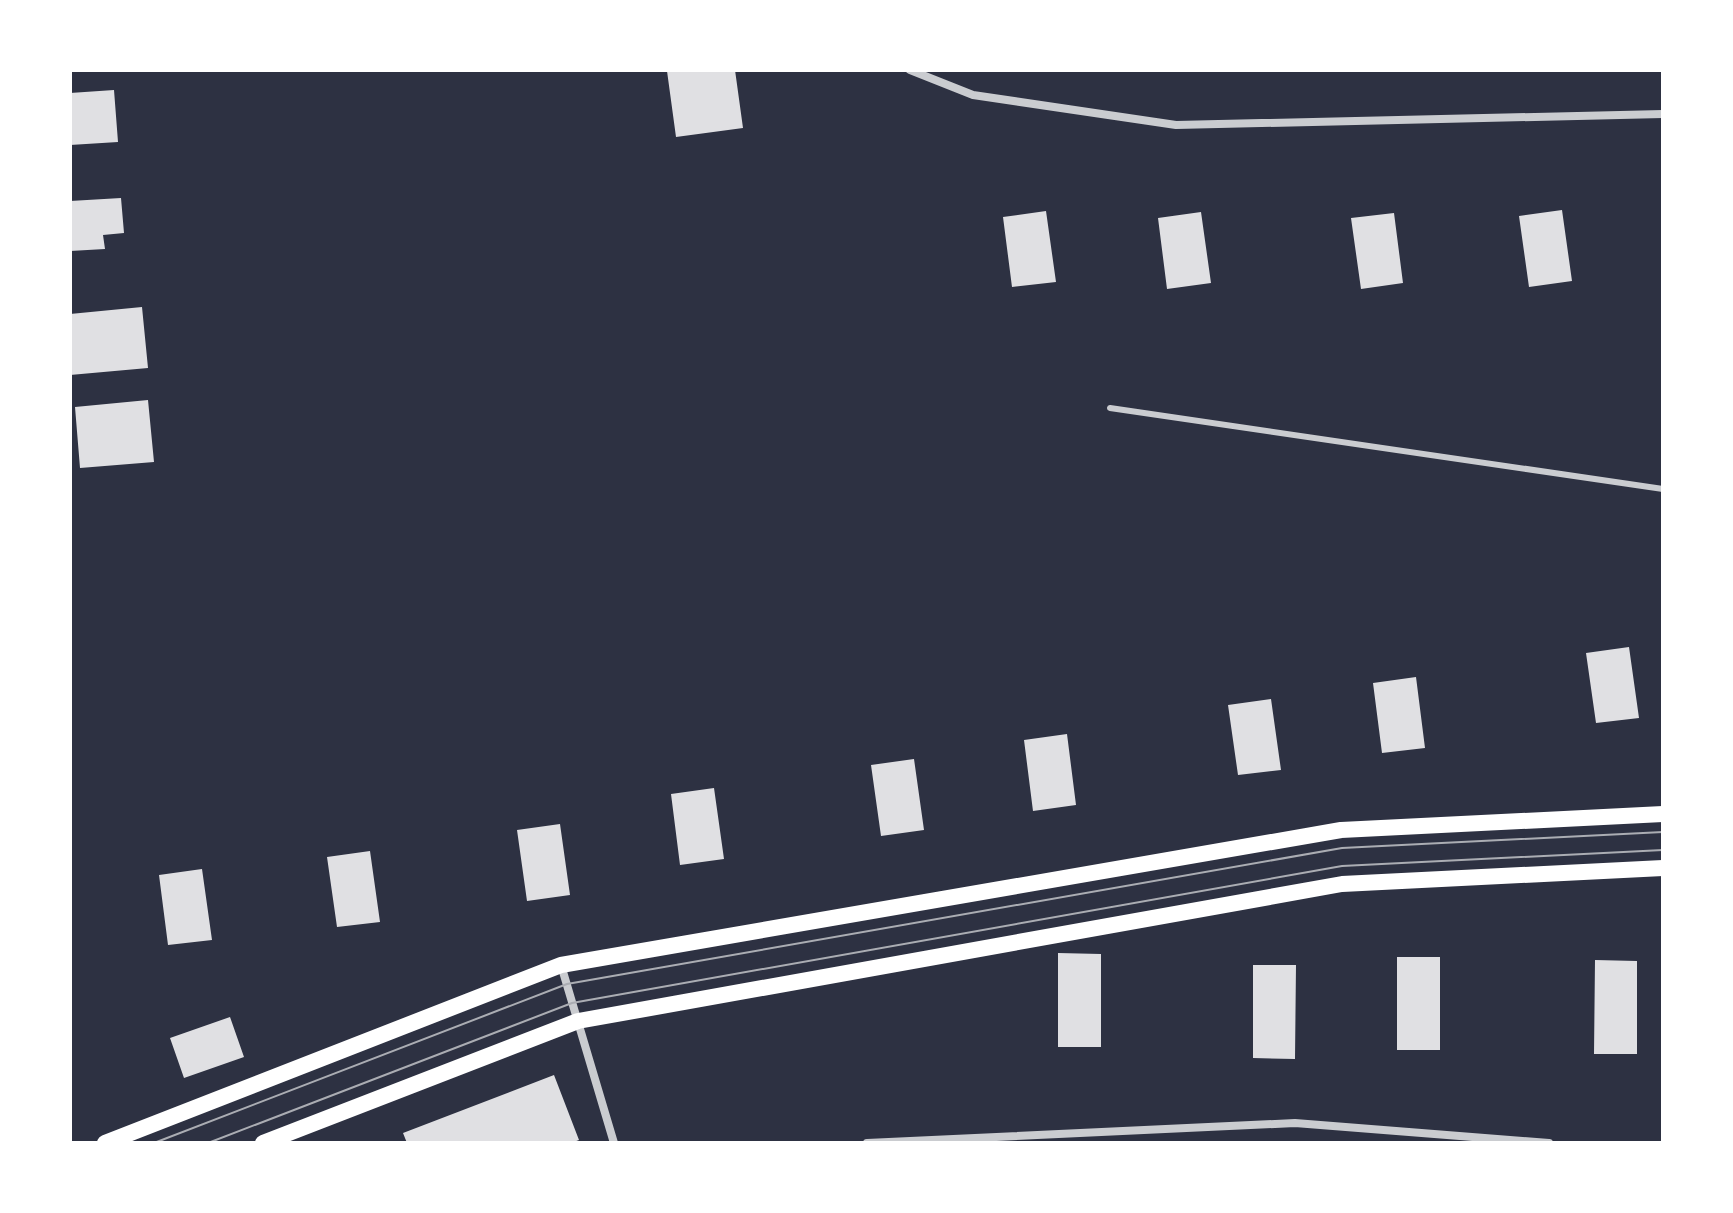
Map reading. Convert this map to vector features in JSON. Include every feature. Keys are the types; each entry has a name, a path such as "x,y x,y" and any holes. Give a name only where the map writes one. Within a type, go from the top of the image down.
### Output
{"main road":[{"path":"105,1143 561,965 1341,830 1663,814"},
{"path":"263,1143 578,1021 1342,884 1663,868"}],"street":[{"path":"910,70 973,95 1176,125 1663,114"},
{"path":"561,965 614,1143"},
{"path":"867,1143 1295,1123 1549,1143"}],"lane":[{"path":"1110,408 1663,489"}],"building":[{"path":"735,70 743,128 676,137 667,71"},
{"path":"114,90 118,142 70,145 70,93"},
{"path":"121,198 124,233 103,235 105,249 70,251 70,201"},
{"path":"1562,210 1572,281 1529,287 1519,216"},
{"path":"1046,211 1056,282 1012,287 1003,217"},
{"path":"1201,212 1211,283 1167,289 1158,218"},
{"path":"1394,213 1403,283 1361,289 1351,218"},
{"path":"142,307 148,368 70,375 70,314"},
{"path":"148,400 154,462 80,468 75,407"},
{"path":"1629,647 1639,718 1596,723 1586,653"},
{"path":"1416,677 1425,748 1382,753 1373,683"},
{"path":"1271,699 1281,770 1238,775 1228,705"},
{"path":"1067,734 1076,805 1033,811 1024,740"},
{"path":"914,759 924,830 881,836 871,765"},
{"path":"714,788 724,859 680,865 671,794"},
{"path":"560,824 570,895 527,901 517,830"},
{"path":"370,851 380,922 337,927 327,857"},
{"path":"202,869 212,940 168,945 159,875"},
{"path":"1058,953 1101,954 1101,1047 1058,1047"},
{"path":"1397,957 1440,957 1440,1050 1397,1050"},
{"path":"1595,960 1637,961 1637,1054 1594,1054"},
{"path":"1253,965 1296,965 1295,1059 1253,1058"},
{"path":"230,1017 244,1057 184,1078 170,1038"},
{"path":"554,1075 579,1140 571,1143 407,1143 403,1133"}],"tram line":[{"path":"154,1143 567,984 1342,848 1663,832"},
{"path":"208,1143 572,1003 1342,866 1663,850"}]}
